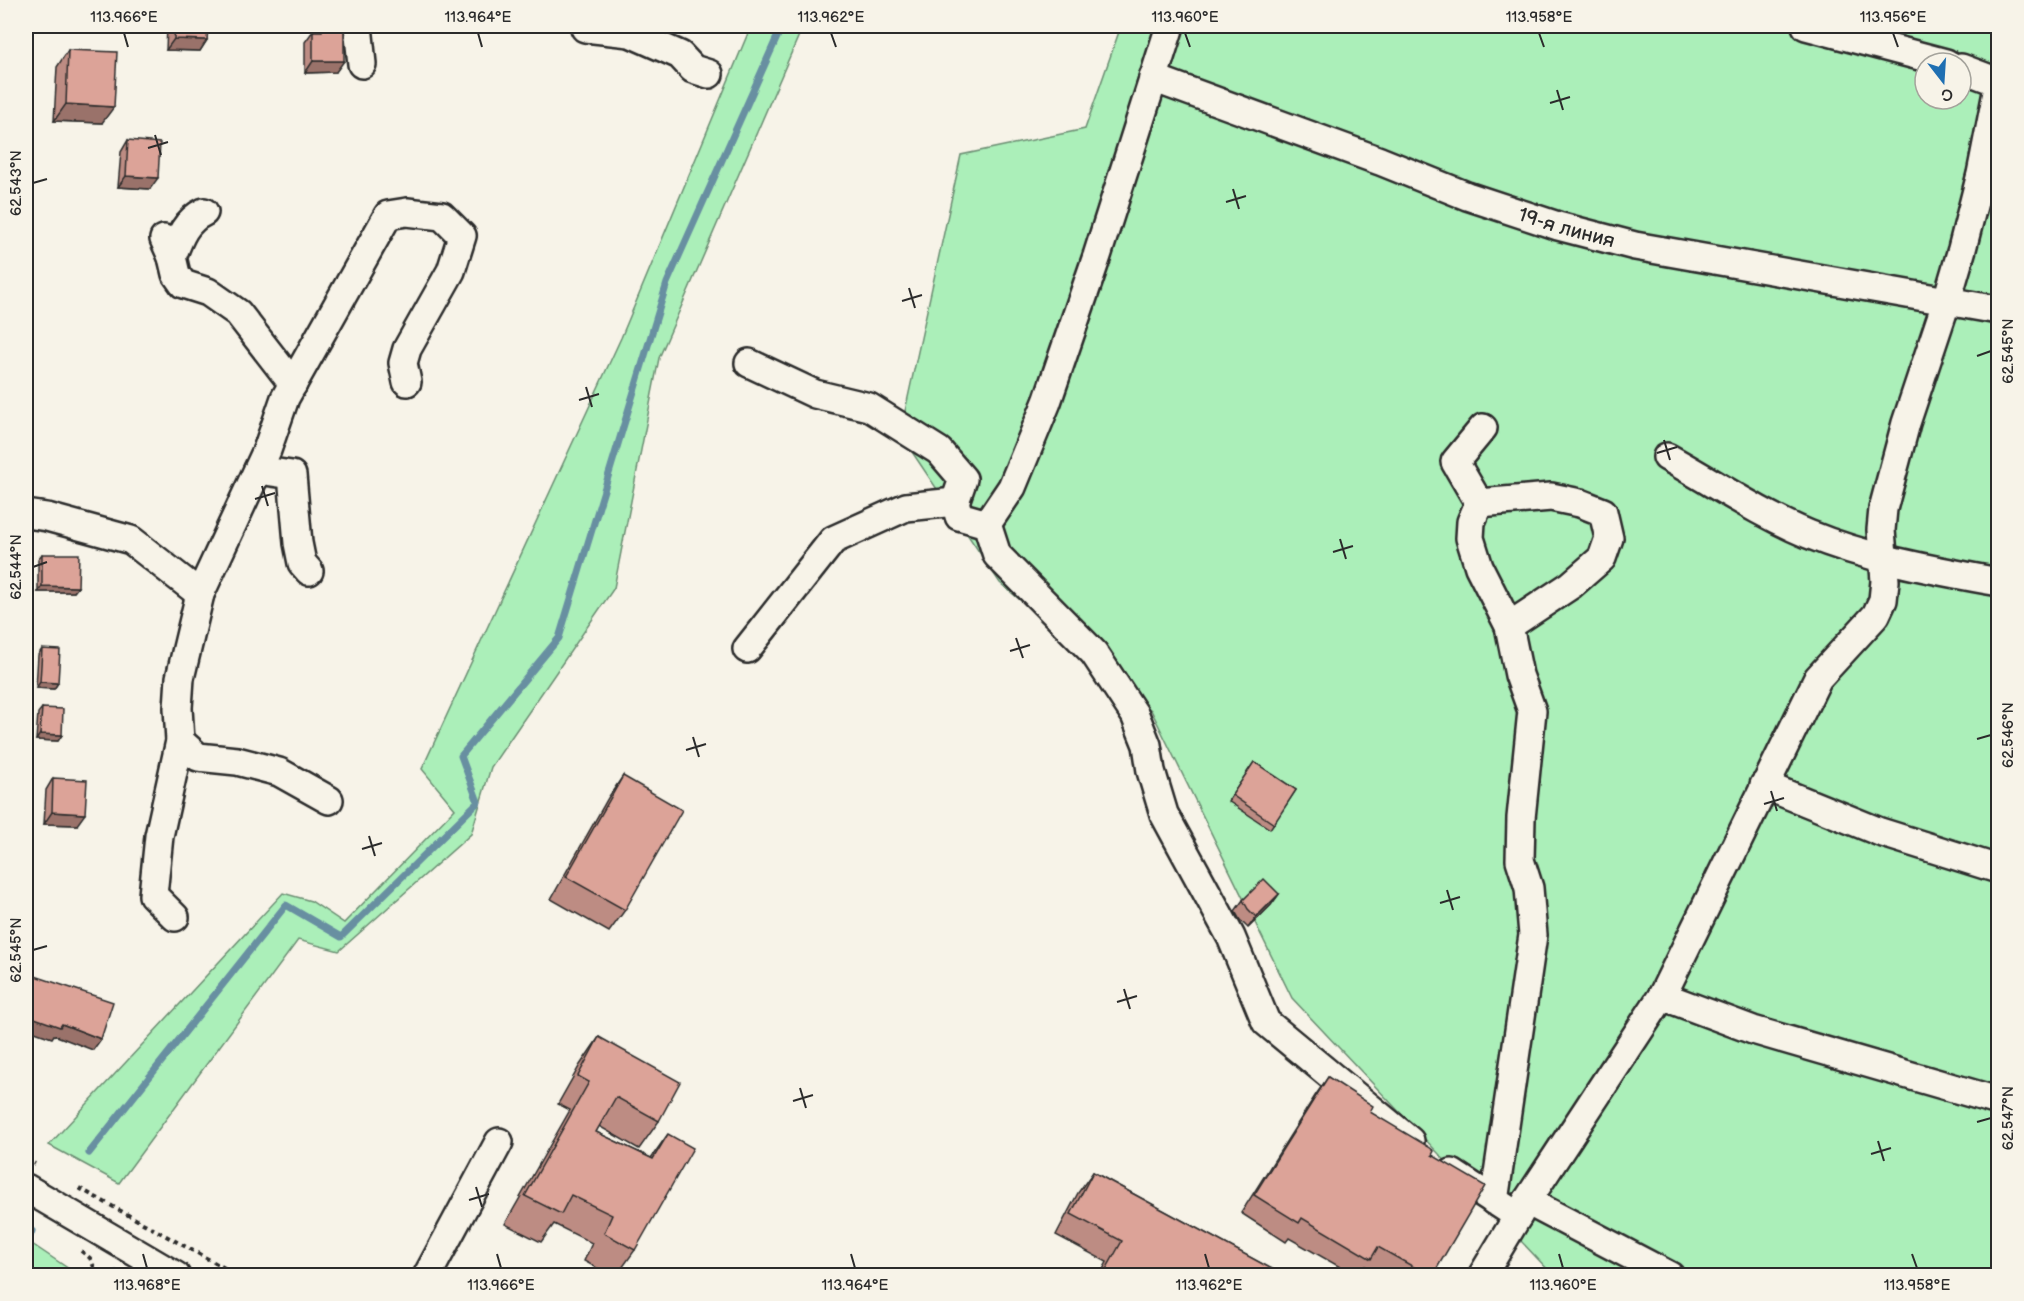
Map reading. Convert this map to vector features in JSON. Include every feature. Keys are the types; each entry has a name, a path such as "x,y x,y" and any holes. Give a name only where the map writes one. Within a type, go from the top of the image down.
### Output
{"street":[{"path":"358,26 362,64"},
{"path":"586,26 585,28 630,33 680,55 693,69 709,74"},
{"path":"987,524 1012,487 1047,402 1097,256 1170,26"},
{"path":"1806,26 1913,54"},
{"path":"1973,73 1998,82"},
{"name":"19-я линия","path":"1153,78 1380,161 1467,196 1558,226 1635,246 1998,310"},
{"path":"1482,1275 1522,1208 1662,996 1818,678 1876,615 1883,600 1885,560 1881,530 1882,509 1906,423 1947,300 1981,174 1998,87"},
{"path":"204,212 194,216 168,248 176,274 183,284 208,292 238,314 293,384"},
{"path":"175,917 153,895 159,836 180,741 180,678 200,594 267,450 285,398 388,215 407,212 442,216 462,236 451,271 407,349 403,363 407,381"},
{"path":"749,363 816,394 869,407 939,451 963,479 955,502 959,516 987,524"},
{"path":"1479,503 1455,462 1483,428"},
{"path":"1667,457 1743,503 1808,534 1885,560 1998,582"},
{"path":"258,470 292,475 298,543 302,563 309,571"},
{"path":"1479,503 1551,497 1580,503 1603,512 1609,538 1602,558 1571,585 1509,626"},
{"path":"747,649 833,540 906,507 955,502"},
{"path":"1479,503 1471,522 1470,537 1479,567 1509,626 1519,675 1532,711 1521,818 1520,860 1529,888 1533,935 1494,1202"},
{"path":"26,514 47,517 132,540 200,594"},
{"path":"987,524 997,555 1095,653 1136,715 1147,745 1151,771 1164,814 1231,938 1266,1022 1413,1144 1494,1202 1522,1208 1670,1275"},
{"path":"180,741 198,757 237,761 279,772 329,800"},
{"path":"1764,785 1880,832 1998,869"},
{"path":"1662,996 1753,1030 1998,1101"},
{"path":"428,1275 499,1142"},
{"path":"30,1176 176,1275"}],"path":[{"path":"26,1159 30,1176"},
{"path":"75,1186 239,1275"},
{"path":"90,1258 98,1275"}],"green space":[{"path":"751,26 803,26 659,358 614,588 491,767 471,834 339,951 298,940 119,1183 49,1145 283,893 311,901 344,923 455,809 422,769 621,338"},
{"path":"1121,26 1998,26 1998,1275 1553,1275 1292,998 1151,710 1000,583 900,434 961,155 1085,129"},
{"path":"26,1240 78,1275 26,1275"}],"building":[{"path":"175,26 208,26 207,40 174,39"},
{"path":"322,26 344,26 344,61 313,61 313,31 322,31"},
{"path":"68,50 117,52 114,107 66,104"},
{"path":"128,140 160,143 158,178 126,176"},
{"path":"42,554 79,554 78,587 42,586"},
{"path":"42,649 60,650 58,683 40,682"},
{"path":"42,708 63,709 62,735 40,734"},
{"path":"1254,762 1296,790 1274,824 1232,795"},
{"path":"623,776 682,810 625,910 566,877"},
{"path":"53,778 87,780 85,814 52,812"},
{"path":"1264,879 1279,894 1256,917 1243,900"},
{"path":"26,973 113,1002 101,1039 62,1024 60,1027 26,1015"},
{"path":"599,1037 680,1082 659,1121 616,1097 596,1132 653,1159 668,1134 693,1148 635,1250 604,1233 612,1215 571,1195 561,1214 525,1196 589,1082 578,1076"},
{"path":"1328,1077 1373,1106 1370,1112 1429,1147 1434,1151 1432,1155 1485,1186 1433,1275 1428,1275 1378,1247 1371,1259 1302,1218 1299,1223 1254,1195"},
{"path":"1093,1172 1283,1275 1103,1275 1122,1241 1071,1214"}],"waterway":[{"path":"89,1153 286,905 341,937 478,802 461,756 559,638 667,283 782,26"},
{"path":"26,1245 32,1231"},
{"path":"108,1276 116,1273 120,1276"}]}
